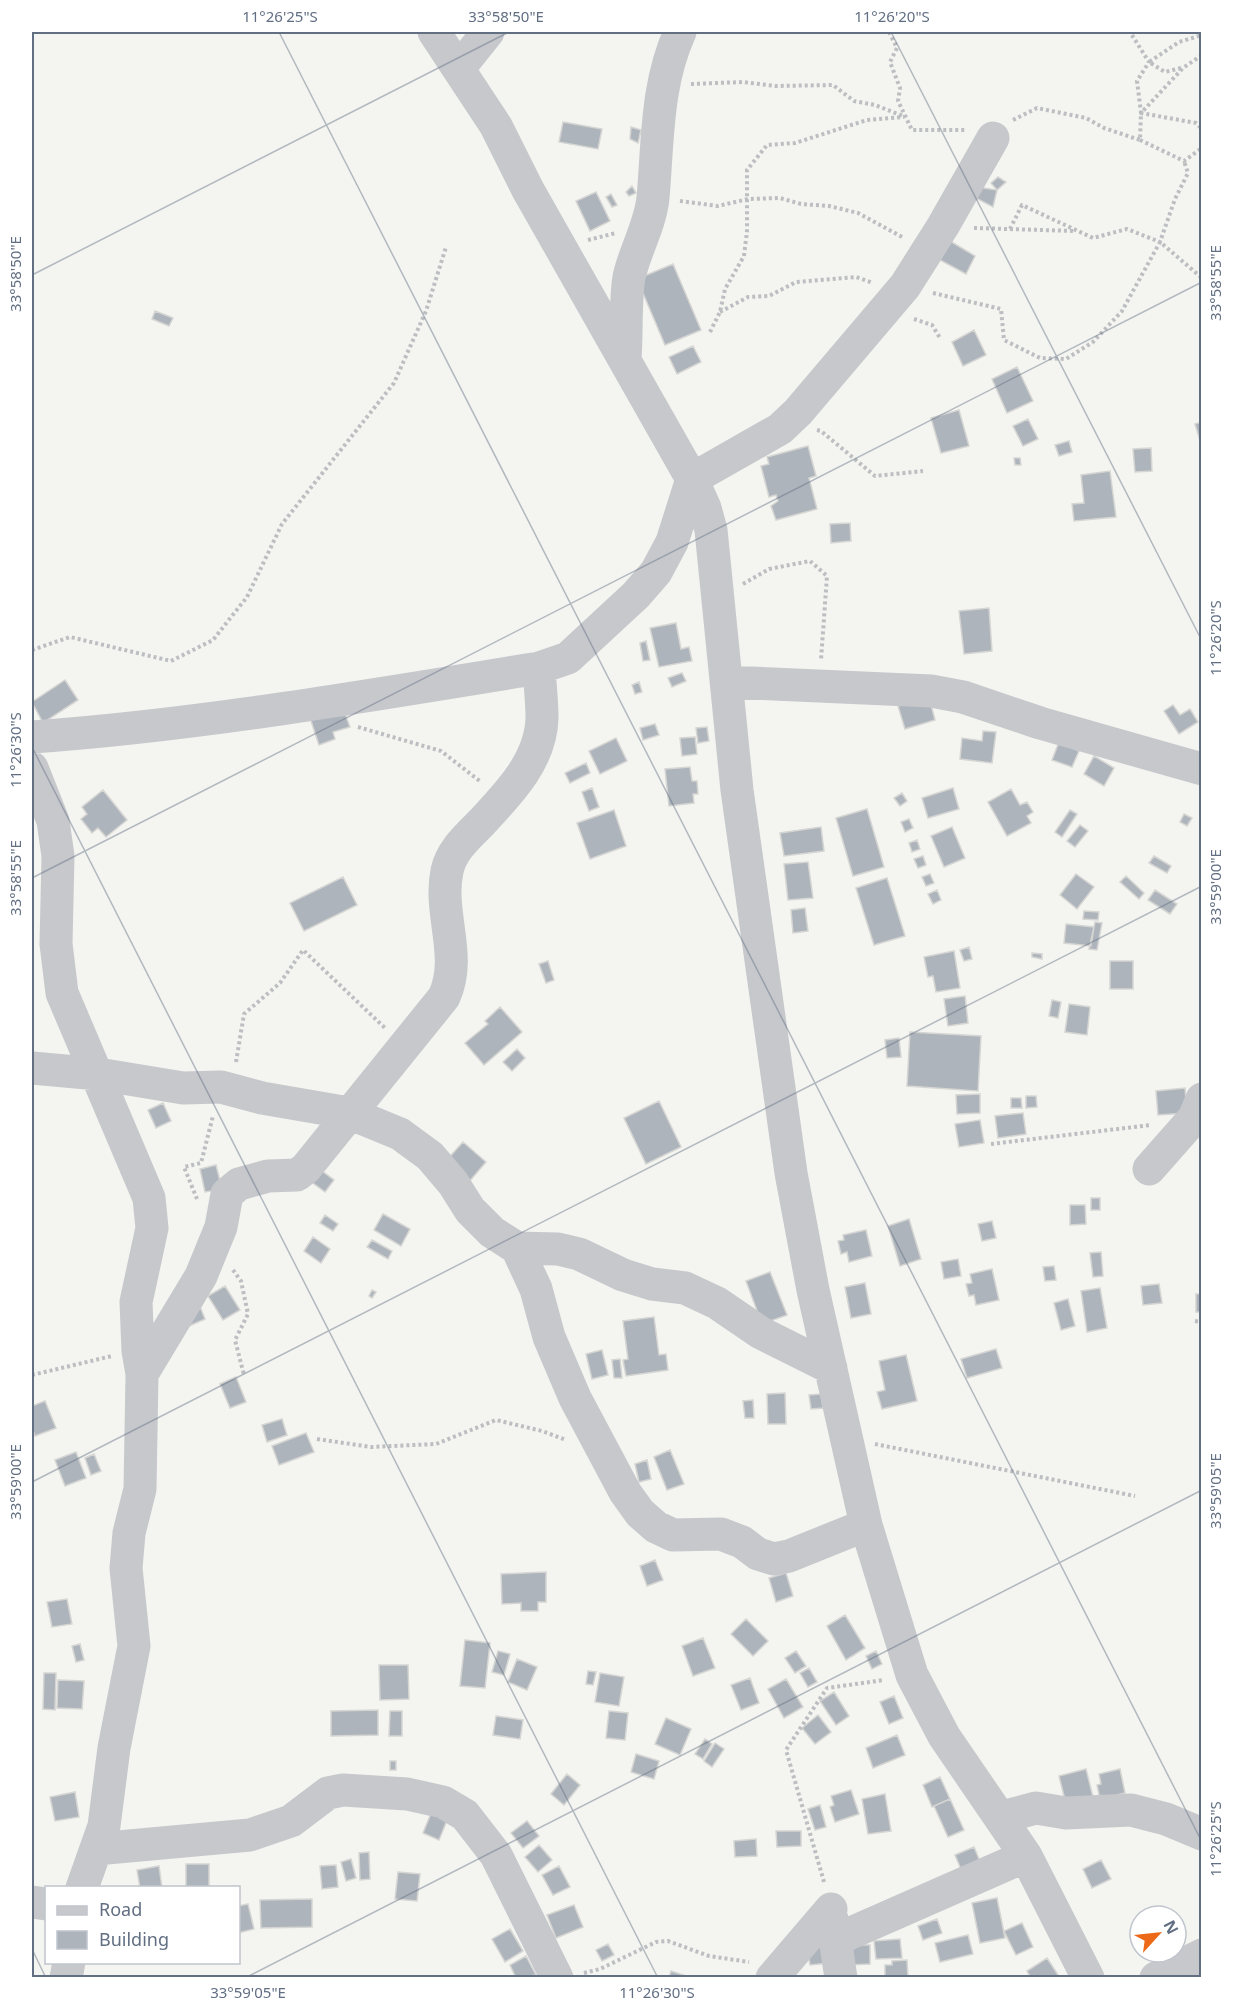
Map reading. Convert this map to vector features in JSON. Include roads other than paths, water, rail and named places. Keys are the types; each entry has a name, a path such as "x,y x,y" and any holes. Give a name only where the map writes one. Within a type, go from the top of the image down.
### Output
{"street":[{"path":"434,32 460,67 496,126 562,251 692,479 705,508 711,530 728,682 736,790 791,1173 866,1525 912,1676 944,1736 1002,1817 1026,1856 1089,1977"},
{"path":"460,67 488,32"},
{"path":"625,359 627,292 630,274 639,252 653,200 657,120 663,82 680,32"},
{"path":"32,737 127,730 539,668 568,658 656,572 672,542 692,479 780,429 798,412 905,286 937,237 993,138"},
{"path":"140,1363 201,1276 221,1227 227,1194 239,1184 255,1178 297,1175 444,997 451,982 453,963 448,921 447,871 455,851 503,799 522,774 537,748 542,720 539,668"},
{"path":"728,682 819,684 931,691 963,697 1040,723 1202,769"},
{"path":"32,768 52,821 58,856 56,944 62,993 149,1198 152,1228 136,1302 140,1363 140,1489 129,1533 126,1568 134,1646 114,1748 107,1807 96,1849 82,1886"},
{"path":"32,1068 98,1074 183,1088 221,1087 262,1098 349,1113 400,1134 430,1156 453,1183 470,1210 492,1232 517,1248 558,1249 579,1254 623,1275 652,1284 685,1288 717,1304 761,1334 831,1368"},
{"path":"1149,1169 1194,1118 1202,1099"},
{"path":"517,1248 536,1289 549,1337 575,1398 625,1492 640,1513 656,1527 674,1535 722,1534 742,1542 758,1554 774,1559 789,1556 866,1525"},
{"path":"96,1849 250,1835 291,1821 328,1793 343,1790 408,1794 443,1802 465,1815 495,1855 567,1976"},
{"path":"1002,1817 1036,1808 1066,1813 1131,1810 1166,1819 1202,1834"},
{"path":"777,1972 833,1924 1026,1856"},
{"path":"833,1924 841,1977"},
{"path":"1156,1977 1202,1954"}]}
